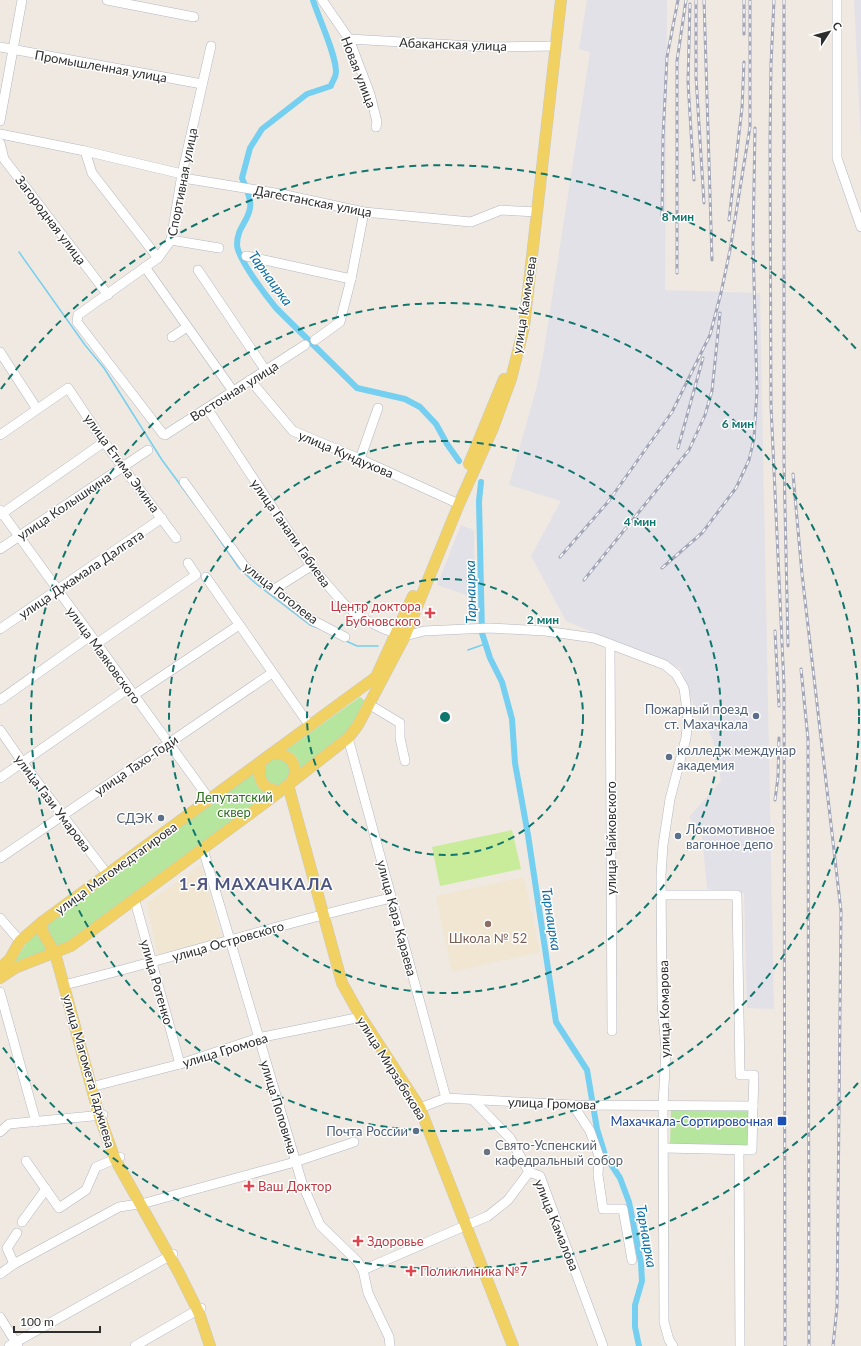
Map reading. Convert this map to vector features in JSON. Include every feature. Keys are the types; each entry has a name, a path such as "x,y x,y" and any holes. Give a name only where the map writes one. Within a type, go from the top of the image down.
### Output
{"main road":[{"name":"улица Каммаева","path":"554,46 556,0"},
{"name":"улица Каммаева","path":"379,679 401,635 504,378 517,325 534,212 561,0"},
{"path":"0,978 15,968 71,946 135,901 348,738 370,705 379,679"},
{"path":"272,754 280,753 287,756 293,761 296,769 295,776 285,787 271,791 264,786 259,775 260,763 272,754 310,726 379,679"},
{"name":"улица Магомедтагирова","path":"0,968 10,959 20,941 42,922 260,763"},
{"name":"улица Мирзабекова","path":"285,787 320,914 337,985 415,1111 462,1226 514,1346"},
{"name":"улица Магомета Гаджиева","path":"42,922 43,933 56,952 101,1115 118,1158 199,1309 215,1346"},
{"name":"улица Мирзабекова","path":"358,1018 420,1108 506,1346"},
{"name":"улица Магомета Гаджиева","path":"199,1309 210,1346"}],"street":[{"path":"0,121 22,0"},
{"path":"107,0 194,16"},
{"name":"Новая улица","path":"322,0 350,39 370,94 377,122 376,127"},
{"path":"837,0 837,158 861,227"},
{"name":"Абаканская улица","path":"350,39 490,47 554,46"},
{"name":"Спортивная улица","path":"162,434 77,322 78,315 158,258 171,240 210,46"},
{"name":"Промышленная улица","path":"0,47 202,84"},
{"name":"Дагестанская улица","path":"0,134 85,150 183,176 364,212 471,222 501,210 534,212"},
{"name":"Загородная улица","path":"0,143 4,159 108,295"},
{"path":"85,150 92,174 158,258"},
{"path":"315,340 340,322 351,279 364,212"},
{"path":"171,240 219,248"},
{"path":"246,256 351,279"},
{"path":"145,267 232,391"},
{"path":"198,270 266,371"},
{"path":"172,337 187,327"},
{"name":"Восточная улица","path":"162,434 168,434 232,391 306,345"},
{"path":"0,352 38,408 0,436"},
{"name":"улица Кундухова","path":"250,380 293,431 360,459 455,503"},
{"name":"улица Етима Эмина","path":"38,408 68,388 104,442 176,538"},
{"name":"улица Ганапи Габиева","path":"207,408 311,566 344,604 362,618 384,629 401,635"},
{"path":"360,459 378,408"},
{"path":"1,513 104,442"},
{"name":"улица Колышкина","path":"0,549 148,450"},
{"name":"улица Гоголева","path":"184,482 245,567 312,620 345,637"},
{"name":"улица Маяковского","path":"1,513 210,800"},
{"name":"улица Джамала Далгата","path":"0,629 162,518"},
{"path":"0,700 196,575 188,563"},
{"path":"273,590 311,566"},
{"path":"206,577 310,726"},
{"path":"0,778 131,692 240,625"},
{"path":"401,635 424,631 489,628 545,631 594,638 610,644"},
{"name":"улица Комарова","path":"610,644 665,665 676,674 684,688 688,719 686,738 672,793 663,844 661,895 662,1004 666,1049 662,1105 664,1148 664,1322 669,1340 673,1346"},
{"name":"улица Чайковского","path":"610,644 612,1031"},
{"name":"улица Тахо-Годи","path":"0,858 61,815 272,673"},
{"path":"370,705 400,723 400,738 405,761"},
{"name":"улица Гази Умарова","path":"0,730 61,815 107,874"},
{"name":"улица Кара Караева","path":"348,738 446,1098"},
{"name":"улица Поповича","path":"203,849 229,941 302,1182 320,1225 357,1261 363,1270 368,1293 389,1337 390,1346"},
{"path":"661,895 737,895 740,1075 754,1076 752,1150 664,1148"},
{"name":"улица Островского","path":"65,985 152,963 320,914 391,898"},
{"name":"улица Ротенко","path":"135,901 180,1064"},
{"path":"0,918 12,934 20,941"},
{"path":"0,992 36,1122"},
{"name":"улица Громова","path":"93,1086 180,1064 258,1038 358,1018"},
{"name":"улица Громова","path":"420,1108 446,1098 573,1105 754,1106"},
{"name":"улица Камалова","path":"473,1100 510,1138 529,1172 540,1176 603,1346"},
{"path":"573,1105 590,1132 598,1156 598,1175 603,1209 623,1208 632,1260"},
{"path":"0,1132 9,1124 101,1115"},
{"path":"0,1274 14,1264 119,1206 142,1204 295,1162 354,1142"},
{"path":"739,1150 740,1346"},
{"path":"26,1161 59,1208 86,1190 96,1167 118,1158"},
{"path":"363,1270 488,1216 508,1200 529,1172"},
{"path":"22,1222 46,1189"},
{"path":"14,1264 7,1248 17,1233"},
{"path":"0,1317 14,1345 171,1255"},
{"path":"135,1346 199,1309"}],"shaded area":[{"path":"587,0 667,0 665,290 760,293 774,1009 747,1008 744,893 707,889 702,834 689,817 721,781 713,741 705,721 700,722 681,669 566,621 531,556 561,501 509,485 537,386 544,350 590,52 579,49"},
{"path":"854,0 861,0 861,142"},
{"path":"461,525 474,530 475,598 437,585"},
{"path":"201,865 222,938 158,956 147,903"},
{"name":"Школа № 52","path":"524,877 540,952 452,972 436,896"}],"green space":[{"path":"360,697 365,701 356,723 344,737 301,771 297,758 286,750"},
{"path":"277,759 286,763 290,772 286,781 277,785 268,781 264,772 268,763"},
{"name":"Депутатский сквер","path":"254,772 255,781 258,787 263,792 271,795 64,945 56,945 46,931 48,924"},
{"path":"512,830 521,869 440,886 432,847"},
{"path":"39,931 49,950 14,962 32,935"},
{"path":"671,1108 751,1110 750,1149 670,1147"}],"waterway":[{"name":"Тарнаирка","path":"313,0 333,56 336,72 335,76 331,86 307,94 262,129 250,148 242,178 249,196 250,208 237,239 237,245 242,259 253,277 276,308 357,388 405,399 420,407 436,424 447,444 459,461"},
{"path":"19,252 85,345 104,368 162,460 196,506"},
{"name":"Тарнаирка","path":"481,482 479,501 482,633 490,658 502,682 512,719 515,763 528,835 556,1022 587,1070 597,1129 605,1155 620,1178 629,1202 641,1263 642,1281 635,1305 635,1327 639,1346"},
{"path":"211,527 239,568 255,583 310,625 321,629"},
{"path":"346,641 357,646 378,646"},
{"path":"468,650 485,644"}],"railway":[{"path":"662,215 663,137 667,57 678,0"},
{"path":"677,273 677,61 686,0"},
{"path":"696,0 696,77 704,203"},
{"path":"704,0 712,260"},
{"path":"744,0 744,34"},
{"path":"560,557 608,502 672,412 710,335 730,250 750,127 750,0"},
{"path":"774,0 770,141 771,406 784,685 785,1346"},
{"path":"784,0 784,461 788,646"},
{"path":"690,4 688,82 694,180"},
{"path":"729,220 742,108 744,62"},
{"path":"662,568 702,533 736,488 749,460 754,439 757,390 753,245 755,128"},
{"path":"584,580 689,450 705,415 712,391 720,313"},
{"path":"678,448 703,358"},
{"path":"793,474 802,574 841,911 837,1307 833,1346"},
{"path":"775,631 779,706"},
{"path":"801,669 808,739 809,1346"},
{"path":"775,800 778,777 779,738"}],"place":[{"name":"Центр доктора Бубновского","path":"430,613"},
{"name":"Пожарный поезд ст. Махачкала","path":"756,716"},
{"name":"колледж междунар академия","path":"669,757"},
{"name":"СДЭК","path":"161,818"},
{"name":"Локомотивное вагонное депо","path":"678,836"},
{"name":"Школа № 52","path":"488,924"},
{"name":"Махачкала-Сортировочная","path":"782,1121"},
{"name":"Почта России","path":"416,1131"},
{"name":"Свято-Успенский кафедральный собор","path":"487,1152"},
{"name":"Ваш Доктор","path":"249,1186"},
{"name":"Здоровье","path":"358,1241"},
{"name":"Поликлиника №7","path":"411,1271"}],"district":[{"name":"1-Я МАХАЧКАЛА","path":"256,883"}]}
